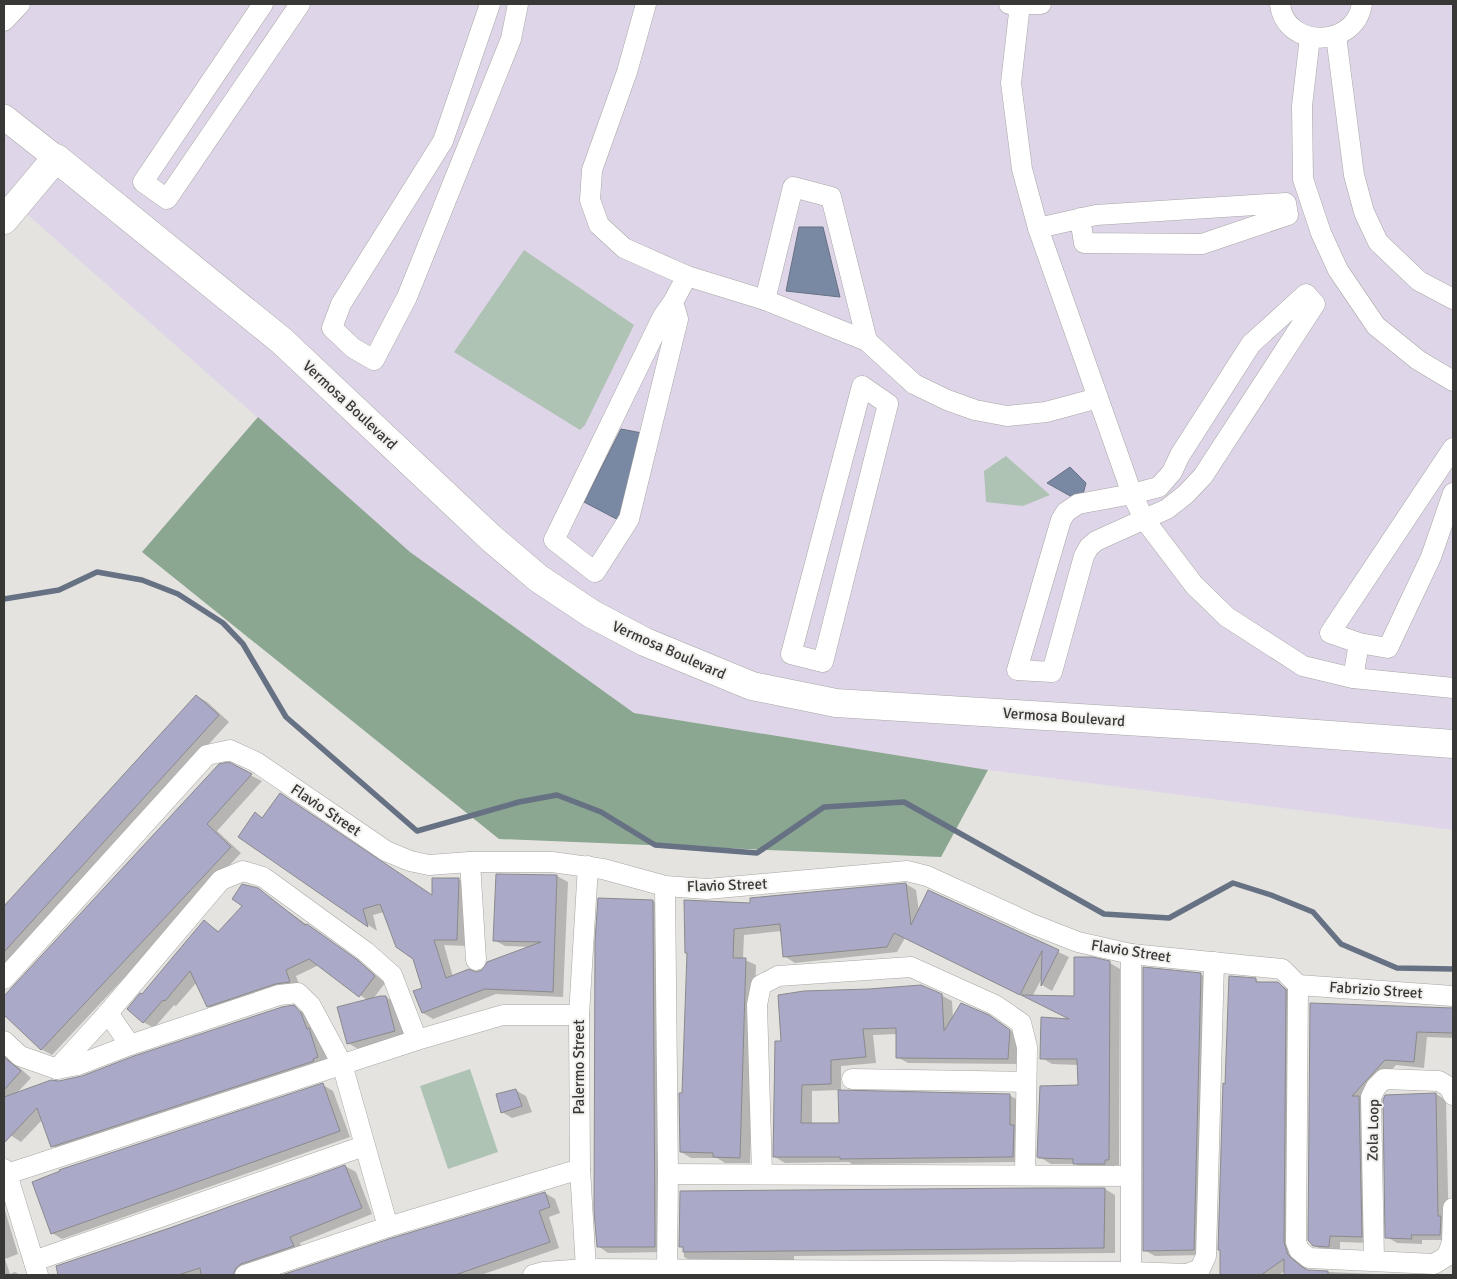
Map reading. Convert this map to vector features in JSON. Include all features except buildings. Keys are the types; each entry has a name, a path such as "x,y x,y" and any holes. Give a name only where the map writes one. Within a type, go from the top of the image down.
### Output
{"main road":[{"path":"4,220 56,158"},
{"name":"Vermosa Boulevard","path":"56,158 282,341 491,538 538,578 592,614 645,642 752,686 836,703 1224,727 1453,744"}],"street":[{"path":"4,21 20,4"},
{"path":"263,4 143,182 168,200 300,4"},
{"path":"490,4 443,141 341,304 332,328 353,348 374,360 407,297 511,39 518,4"},
{"path":"646,4 627,72 592,170 590,200 599,225 624,248 687,276 765,300 866,341 914,384 947,400 975,410 1007,416 1046,412 1098,398"},
{"path":"1009,4 1040,4"},
{"path":"1020,4 1011,83 1022,169 1038,228 1132,494 1144,519 1194,585 1227,617 1303,666 1353,678 1453,688"},
{"path":"1280,4 1287,22 1297,31 1310,37 1322,39 1336,36 1347,29 1356,19 1362,4"},
{"path":"1336,36 1354,175 1364,212 1378,242 1419,281 1453,299"},
{"path":"1310,37 1302,106 1303,178 1321,233 1338,270 1376,326 1418,360 1453,381"},
{"name":"Vermosa Boulevard","path":"4,117 56,158"},
{"path":"765,300 793,187 831,197 866,341"},
{"path":"1038,228 1080,218 1096,215 1286,203 1288,215 1202,244 1084,243 1080,218"},
{"path":"673,302 678,318 629,519 595,572 554,540 663,316 687,276"},
{"path":"1306,294 1315,304 1203,476 1186,494 1167,509 1096,541 1089,548 1084,556 1052,672 1017,670 1061,520 1066,512 1078,504 1160,487 1172,472 1180,455 1251,344 1306,294"},
{"path":"876,395 894,367"},
{"path":"862,386 876,395 888,404 823,662 791,654 862,386"},
{"path":"1453,448 1330,633 1359,644 1388,648 1431,557 1453,493"},
{"path":"1160,487 1167,509"},
{"path":"1353,678 1359,644"},
{"name":"Flavio Street","path":"4,979 207,755 230,750 256,762 386,851 410,861 429,865 470,862 552,862 588,866 665,886 707,889 907,871 927,876 1032,924 1078,942 1131,954 1282,969 1298,985"},
{"path":"470,862 476,960"},
{"name":"Palermo Street","path":"586,1273 580,1169 579,1015 588,866"},
{"path":"57,1069 108,1013 221,880 243,871 263,877 366,952 392,975 417,1040"},
{"path":"665,886 667,1269"},
{"path":"1131,954 1131,1272"},
{"path":"533,1275 544,1272 586,1273 667,1269 1187,1274 1200,1269 1206,1256 1214,962"},
{"path":"762,1174 757,1005 761,985 778,976 911,967 995,1005 1022,1023 1027,1047 1025,1175"},
{"path":"1298,985 1296,1242 1299,1250 1309,1258 1434,1264 1448,1256 1452,1242 1453,1208"},
{"name":"Fabrizio Street","path":"1298,985 1453,996"},
{"path":"4,1041 20,1056 57,1069 78,1065 130,1045 279,995 298,993 311,1006 342,1064 388,1227"},
{"path":"108,1013 130,1045"},
{"path":"364,1146 36,1268 5,1172 417,1040 503,1016 579,1015"},
{"path":"852,1079 1026,1082"},
{"name":"Zola Loop","path":"1374,1260 1372,1097 1376,1086 1384,1080 1439,1081 1449,1087 1453,1095"},
{"path":"246,1275 388,1227 580,1169"},
{"path":"668,1174 1131,1176"}],"shaded area":[{"path":"4,4 1453,4 1453,830 988,770 634,713 410,552 4,194"}],"green space":[{"path":"524,250 634,325 585,425 580,430 454,352"},
{"path":"258,417 410,552 634,713 988,770 941,857 499,839 142,552"},
{"path":"1006,456 1050,495 1023,506 986,502 984,471"},
{"path":"470,1069 498,1152 448,1169 420,1086"}],"water":[{"path":"799,227 823,227 840,297 786,291"},
{"path":"621,429 647,434 626,524 584,502"},
{"path":"1070,467 1086,483 1081,502 1047,483"}],"waterway":[{"path":"4,599 59,590 97,572 142,580 178,594 223,623 243,644 286,717 417,831 519,802 557,795 601,812 655,845 757,853 824,807 904,802 1104,914 1169,918 1233,883 1271,895 1313,912 1341,944 1397,968 1453,969"}]}
